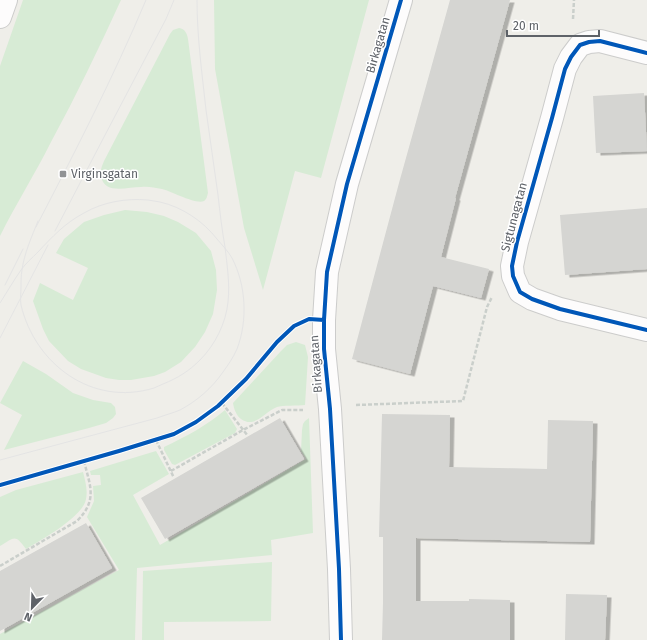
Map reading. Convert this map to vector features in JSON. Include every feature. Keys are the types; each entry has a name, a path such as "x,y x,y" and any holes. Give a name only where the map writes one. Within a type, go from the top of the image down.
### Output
{"street":[{"path":"0,17 6,0"},
{"name":"Birkagatan","path":"341,640 339,570 330,408 324,349 327,272 347,184 401,0"},
{"name":"Sigtunagatan","path":"513,276 512,266 517,242 565,69 571,57 580,45 600,41 647,53"},
{"path":"513,276 520,292 532,299 560,309 647,330"}],"path":[{"path":"171,471 243,430 282,410 463,401 487,307 494,291 513,276"},
{"path":"222,403 248,436"},
{"path":"156,440 174,478"},
{"path":"0,566 77,522 83,516 91,500 91,491 84,461"}],"green space":[{"path":"23,0 121,0 96,54 39,166 0,236 0,66"},
{"path":"214,0 369,0 321,178 295,171 263,290 244,228 215,69"},
{"path":"179,28 183,29 188,39 208,193 205,200 200,202 152,187 123,189 111,188 103,182 101,176 104,161 170,34 173,30"},
{"path":"125,210 147,212 164,216 178,222 196,233 211,251 216,270 217,290 213,314 205,332 195,347 181,362 165,372 154,376 131,380 119,380 106,378 81,369 68,361 49,341 33,301 40,283 73,300 88,268 56,253 64,239 84,222"},
{"path":"296,342 305,345 308,357 305,405 277,407 259,419 251,422 246,422 241,419 236,412 233,403 287,345"},
{"path":"23,361 46,374 73,393 93,400 111,403 115,407 116,414 106,423 4,450 22,415 0,403"},
{"path":"225,410 237,429 235,433 175,465 172,464 164,450 164,447 181,439 211,421"},
{"path":"309,418 313,533 271,540 272,555 137,568 135,640 0,640 0,634 119,570 87,517 94,501 93,486 101,485 100,475 91,475 90,471 156,451 169,474 133,495 160,545 306,459 301,451 302,430 303,424"},
{"path":"83,472 87,496 83,506 70,520 51,534 26,549 17,539 14,538 0,546 0,497 16,490"},
{"path":"272,562 271,621 164,622 164,640 142,640 143,571"}],"building":[{"path":"450,0 510,0 455,198 441,257 489,269 481,298 433,286 410,374 352,359"},
{"path":"644,93 647,151 596,153 593,96"},
{"path":"647,208 647,269 565,275 560,215"},
{"path":"382,414 450,415 449,467 547,469 548,420 593,421 590,542 416,538 416,601 469,601 469,599 510,600 510,640 382,640 383,537 379,537"},
{"path":"280,418 304,459 165,539 141,498"},
{"path":"86,523 112,568 0,631 0,571"},
{"path":"566,594 607,595 605,640 565,640"}],"tram line":[{"path":"36,227 107,86 146,0"},
{"path":"55,231 166,19 174,0"},
{"path":"38,221 24,258 21,279 21,305 28,326 39,346 53,362 70,376 88,386 109,391 131,392 154,388 187,371 200,360 210,348 215,341 225,318 229,295 225,247 206,110 199,41 197,0"},
{"path":"0,303 25,265 71,221 99,206 123,200 148,200 168,204 192,216 205,226 229,253 237,268 243,291 244,315 241,338 230,361 219,378 209,389 186,406 157,418 0,460"},
{"path":"0,338 48,245"},
{"path":"5,285 23,249"}],"cycle path":[{"path":"341,640 339,569 330,409 324,349 327,272 347,184 401,0"},
{"path":"647,53 600,41 580,45 571,57 565,69 517,242 512,266 513,276 520,292 532,299 560,309 647,330"},
{"path":"0,485 174,434 196,422 218,406 246,379 277,342 294,326 309,319 324,320"}],"place":[{"name":"Virginsgatan","path":"63,174"}]}
